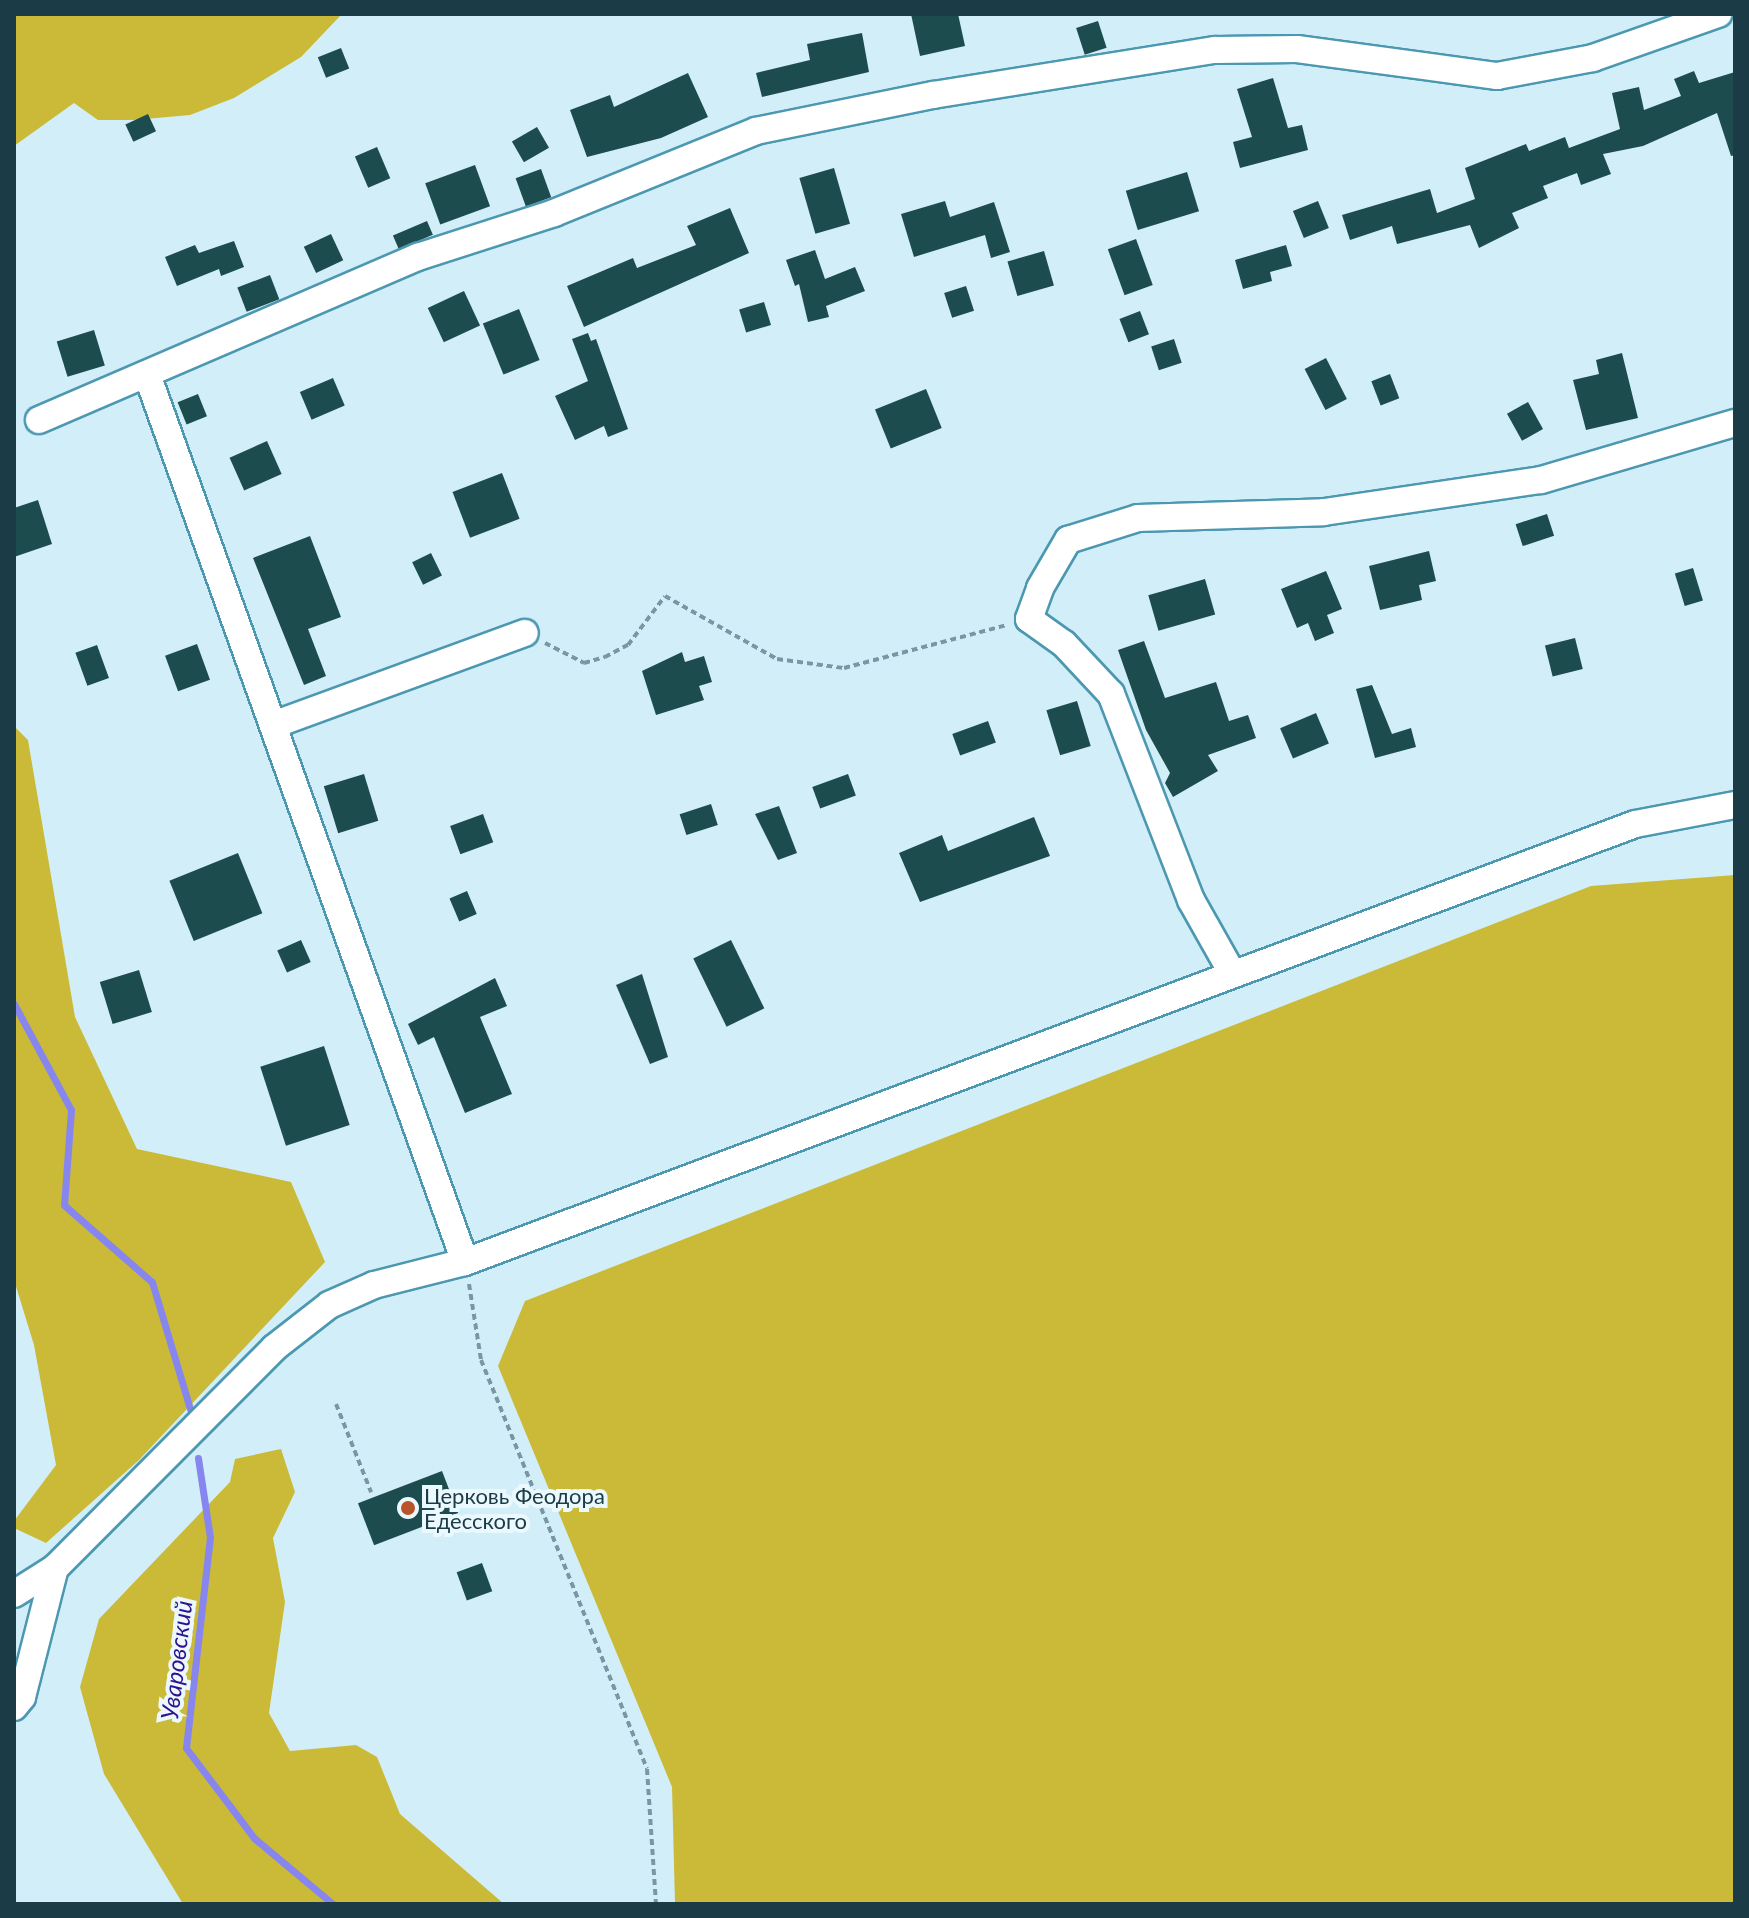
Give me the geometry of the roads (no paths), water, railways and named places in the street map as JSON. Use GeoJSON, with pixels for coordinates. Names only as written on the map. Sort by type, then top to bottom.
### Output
{"type":"FeatureCollection","features":[{"type":"Feature","properties":{"kind":"street"},"geometry":{"type":"LineString","coordinates":[[39,420],[148,377],[418,257],[554,213],[756,131],[933,95],[1215,50],[1297,49],[1497,76],[1593,58],[1718,14]]}},
{"type":"Feature","properties":{"kind":"street"},"geometry":{"type":"LineString","coordinates":[[148,377],[465,1262]]}},
{"type":"Feature","properties":{"kind":"street"},"geometry":{"type":"LineString","coordinates":[[1231,971],[1191,900],[1111,694],[1064,644],[1029,619],[1040,588],[1068,540],[1138,518],[1324,512],[1541,480],[1735,423]]}},
{"type":"Feature","properties":{"kind":"street"},"geometry":{"type":"LineString","coordinates":[[273,725],[525,633]]}},
{"type":"Feature","properties":{"kind":"street"},"geometry":{"type":"LineString","coordinates":[[14,1594],[55,1568],[274,1348],[329,1305],[374,1285],[465,1262],[1231,971],[1635,824],[1735,805]]}},
{"type":"Feature","properties":{"kind":"street"},"geometry":{"type":"LineString","coordinates":[[14,1707],[22,1697],[55,1568]]}},
{"type":"Feature","properties":{"kind":"waterway","name":"Уваровский"},"geometry":{"type":"LineString","coordinates":[[14,1004],[71,1110],[64,1205],[152,1282],[190,1409]]}},
{"type":"Feature","properties":{"kind":"waterway","name":"Уваровский"},"geometry":{"type":"LineString","coordinates":[[198,1458],[210,1537],[186,1748],[254,1838],[333,1904]]}},
{"type":"Feature","properties":{"kind":"place","name":"Церковь Феодора Едесского"},"geometry":{"type":"Point","coordinates":[408,1508]}}]}
